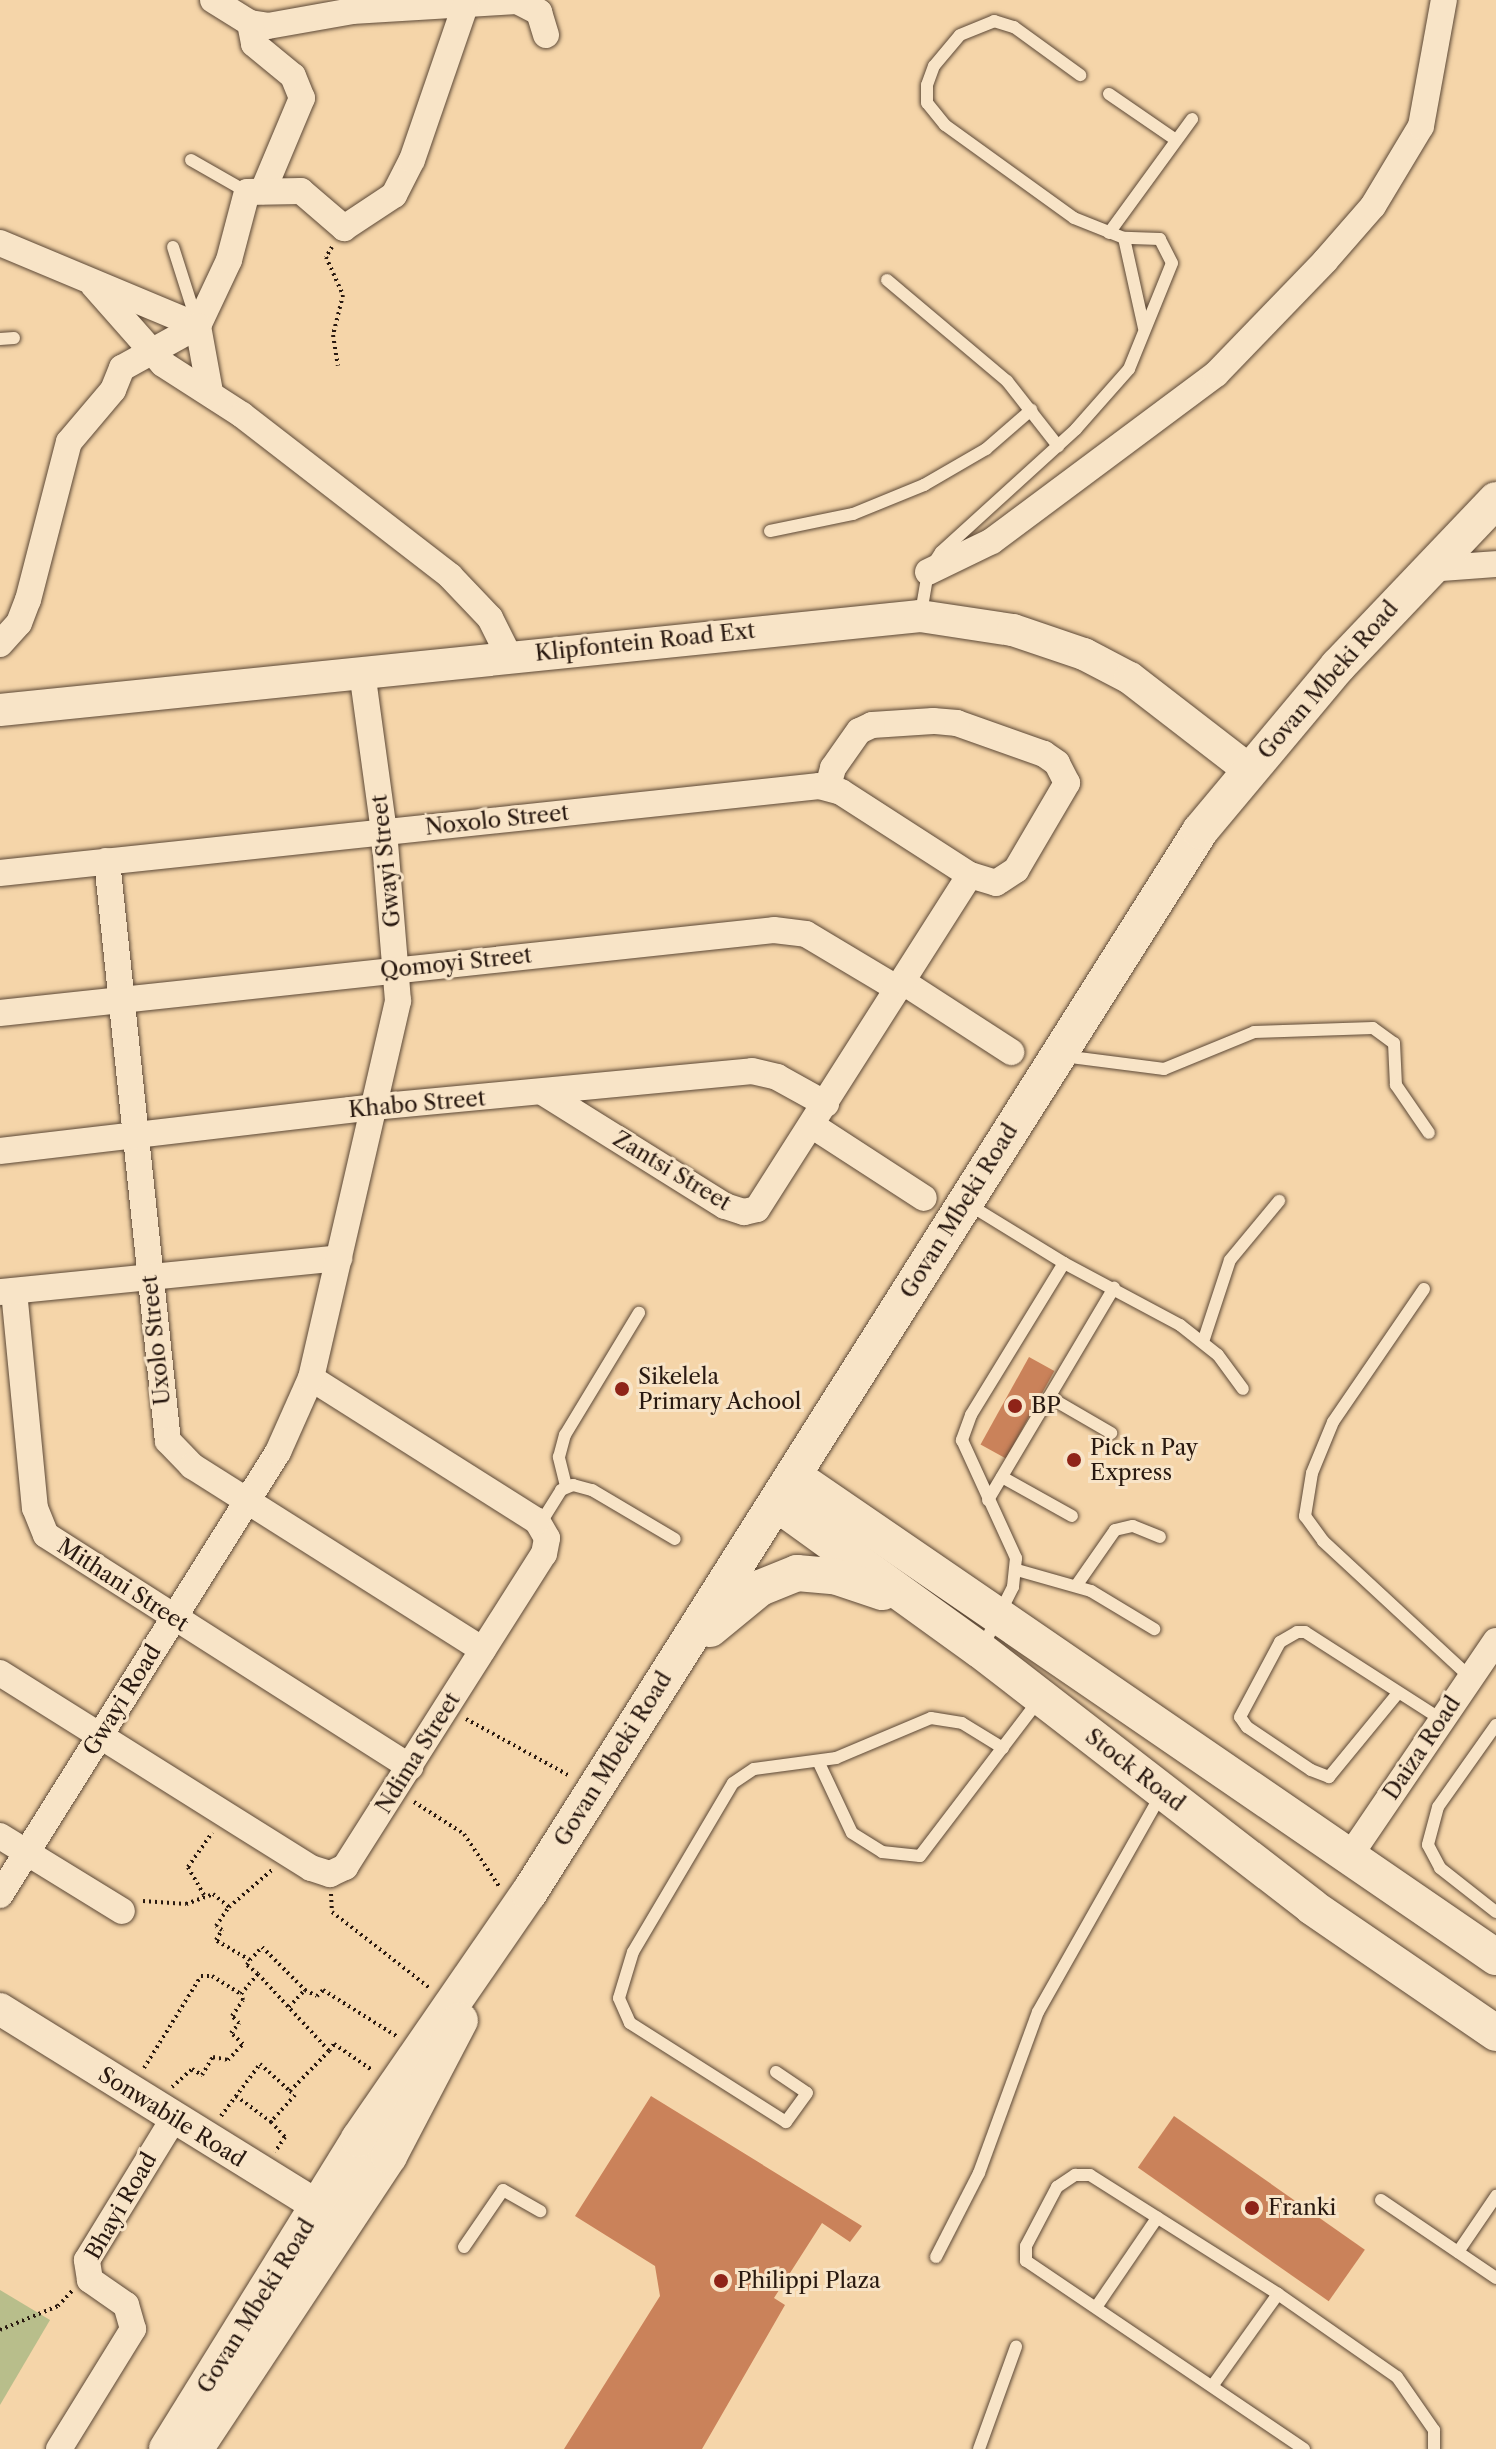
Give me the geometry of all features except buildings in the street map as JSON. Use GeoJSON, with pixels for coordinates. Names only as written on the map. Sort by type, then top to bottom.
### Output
{"type":"FeatureCollection","features":[{"type":"Feature","properties":{"kind":"main road","name":"Govan Mbeki Road"},"geometry":{"type":"LineString","coordinates":[[195,2449],[332,2215],[397,2085],[520,1906],[1200,831],[1249,770],[1427,569],[1496,500]]}},
{"type":"Feature","properties":{"kind":"main road","name":"Stock Road"},"geometry":{"type":"LineString","coordinates":[[785,1490],[928,1611],[1312,1907],[1496,2033]]}},
{"type":"Feature","properties":{"kind":"main road","name":"Stock Road"},"geometry":{"type":"LineString","coordinates":[[785,1490],[999,1619],[1496,1957]]}},
{"type":"Feature","properties":{"kind":"main road"},"geometry":{"type":"LineString","coordinates":[[678,1656],[760,1588],[797,1573],[852,1581],[928,1611]]}},
{"type":"Feature","properties":{"kind":"main road","name":"Govan Mbeki Road"},"geometry":{"type":"LineString","coordinates":[[167,2449],[442,2062],[481,1966]]}},
{"type":"Feature","properties":{"kind":"street"},"geometry":{"type":"LineString","coordinates":[[213,0],[250,23],[290,25],[352,11],[466,2],[527,3],[539,12],[546,35]]}},
{"type":"Feature","properties":{"kind":"street"},"geometry":{"type":"LineString","coordinates":[[928,572],[992,541],[1216,374],[1325,261],[1373,206],[1421,126],[1444,0]]}},
{"type":"Feature","properties":{"kind":"street"},"geometry":{"type":"LineString","coordinates":[[255,191],[301,191],[344,228],[382,208],[403,182],[466,2]]}},
{"type":"Feature","properties":{"kind":"street"},"geometry":{"type":"LineString","coordinates":[[210,392],[198,326],[229,260],[255,191],[302,98],[293,76],[254,44],[250,23]]}},
{"type":"Feature","properties":{"kind":"street"},"geometry":{"type":"LineString","coordinates":[[0,243],[198,326]]}},
{"type":"Feature","properties":{"kind":"street"},"geometry":{"type":"LineString","coordinates":[[89,281],[150,350],[210,392],[450,576],[490,618],[509,656]]}},
{"type":"Feature","properties":{"kind":"street"},"geometry":{"type":"LineString","coordinates":[[0,644],[19,623],[28,600],[73,432],[106,400],[127,362],[198,326]]}},
{"type":"Feature","properties":{"kind":"street"},"geometry":{"type":"LineString","coordinates":[[1427,569],[1496,564]]}},
{"type":"Feature","properties":{"kind":"street","name":"Klipfontein Road Ext"},"geometry":{"type":"LineString","coordinates":[[0,710],[920,616],[1013,630],[1084,654],[1130,678],[1249,770]]}},
{"type":"Feature","properties":{"kind":"street","name":"Gwayi Street"},"geometry":{"type":"LineString","coordinates":[[311,1378],[398,1001],[384,832],[362,672]]}},
{"type":"Feature","properties":{"kind":"street"},"geometry":{"type":"LineString","coordinates":[[957,723],[1057,763],[1066,790],[1016,870],[996,883],[970,875],[828,787],[853,736],[872,725],[957,723]]}},
{"type":"Feature","properties":{"kind":"street","name":"Noxolo Street"},"geometry":{"type":"LineString","coordinates":[[0,873],[828,787]]}},
{"type":"Feature","properties":{"kind":"street","name":"Uxolo Street"},"geometry":{"type":"LineString","coordinates":[[107,861],[168,1441],[181,1458],[247,1502],[483,1650]]}},
{"type":"Feature","properties":{"kind":"street","name":"Zantsi Street"},"geometry":{"type":"LineString","coordinates":[[544,1093],[725,1206],[744,1212],[765,1203],[970,875]]}},
{"type":"Feature","properties":{"kind":"street","name":"Qomoyi Street"},"geometry":{"type":"LineString","coordinates":[[0,1013],[397,969],[794,931],[900,986]]}},
{"type":"Feature","properties":{"kind":"street"},"geometry":{"type":"LineString","coordinates":[[900,986],[1011,1052]]}},
{"type":"Feature","properties":{"kind":"street","name":"Khabo Street"},"geometry":{"type":"LineString","coordinates":[[0,1151],[373,1107],[759,1071],[820,1115]]}},
{"type":"Feature","properties":{"kind":"street"},"geometry":{"type":"LineString","coordinates":[[820,1115],[924,1198]]}},
{"type":"Feature","properties":{"kind":"street"},"geometry":{"type":"LineString","coordinates":[[7,1292],[339,1258]]}},
{"type":"Feature","properties":{"kind":"street","name":"Mithani Street"},"geometry":{"type":"LineString","coordinates":[[7,1292],[35,1508],[46,1535],[410,1767]]}},
{"type":"Feature","properties":{"kind":"street"},"geometry":{"type":"LineString","coordinates":[[311,1378],[540,1524]]}},
{"type":"Feature","properties":{"kind":"street","name":"Gwayi Road"},"geometry":{"type":"LineString","coordinates":[[0,1895],[293,1426],[311,1378]]}},
{"type":"Feature","properties":{"kind":"street"},"geometry":{"type":"LineString","coordinates":[[0,1426],[25,1417]]}},
{"type":"Feature","properties":{"kind":"street","name":"Ndima Street"},"geometry":{"type":"LineString","coordinates":[[330,1874],[350,1861],[544,1554],[547,1538],[540,1524]]}},
{"type":"Feature","properties":{"kind":"street","name":"Daiza Road"},"geometry":{"type":"LineString","coordinates":[[1349,1857],[1496,1641]]}},
{"type":"Feature","properties":{"kind":"street"},"geometry":{"type":"LineString","coordinates":[[0,1673],[285,1852],[330,1874]]}},
{"type":"Feature","properties":{"kind":"street"},"geometry":{"type":"LineString","coordinates":[[0,1836],[122,1911]]}},
{"type":"Feature","properties":{"kind":"street","name":"Sonwabile Road"},"geometry":{"type":"LineString","coordinates":[[0,2009],[332,2215]]}},
{"type":"Feature","properties":{"kind":"street","name":"Bhayi Road"},"geometry":{"type":"LineString","coordinates":[[59,2449],[133,2329],[130,2310],[93,2285],[87,2274],[89,2254],[166,2113]]}},
{"type":"Feature","properties":{"kind":"lane"},"geometry":{"type":"LineString","coordinates":[[920,616],[928,572],[949,543],[1058,446],[1121,381],[1137,356],[1144,328],[1171,272],[1171,256],[1154,236],[1124,238],[1074,218],[945,125],[927,103],[927,85],[945,51],[960,35],[986,22],[1014,27],[1080,75]]}},
{"type":"Feature","properties":{"kind":"lane"},"geometry":{"type":"LineString","coordinates":[[1109,94],[1176,140]]}},
{"type":"Feature","properties":{"kind":"lane"},"geometry":{"type":"LineString","coordinates":[[1109,233],[1192,119]]}},
{"type":"Feature","properties":{"kind":"lane"},"geometry":{"type":"LineString","coordinates":[[191,160],[255,191]]}},
{"type":"Feature","properties":{"kind":"lane"},"geometry":{"type":"LineString","coordinates":[[1124,238],[1144,328]]}},
{"type":"Feature","properties":{"kind":"lane"},"geometry":{"type":"LineString","coordinates":[[173,247],[198,326]]}},
{"type":"Feature","properties":{"kind":"lane"},"geometry":{"type":"LineString","coordinates":[[887,280],[974,350],[1031,410],[1058,446]]}},
{"type":"Feature","properties":{"kind":"lane"},"geometry":{"type":"LineString","coordinates":[[0,339],[14,338]]}},
{"type":"Feature","properties":{"kind":"lane"},"geometry":{"type":"LineString","coordinates":[[770,531],[853,514],[900,497],[976,455],[1031,410]]}},
{"type":"Feature","properties":{"kind":"lane"},"geometry":{"type":"LineString","coordinates":[[1056,1055],[1164,1069],[1254,1032],[1373,1028],[1394,1043],[1396,1085],[1429,1133]]}},
{"type":"Feature","properties":{"kind":"lane"},"geometry":{"type":"LineString","coordinates":[[1203,1342],[1230,1260],[1279,1201]]}},
{"type":"Feature","properties":{"kind":"lane"},"geometry":{"type":"LineString","coordinates":[[966,1203],[1203,1342],[1243,1389]]}},
{"type":"Feature","properties":{"kind":"lane"},"geometry":{"type":"LineString","coordinates":[[980,1650],[999,1619],[1017,1570],[1013,1549],[964,1454],[964,1430],[1064,1263]]}},
{"type":"Feature","properties":{"kind":"lane"},"geometry":{"type":"LineString","coordinates":[[988,1500],[1114,1288]]}},
{"type":"Feature","properties":{"kind":"lane"},"geometry":{"type":"LineString","coordinates":[[1424,1289],[1333,1422],[1312,1473],[1305,1516],[1323,1541],[1471,1678]]}},
{"type":"Feature","properties":{"kind":"lane"},"geometry":{"type":"LineString","coordinates":[[540,1524],[566,1486],[559,1457],[565,1435],[639,1313]]}},
{"type":"Feature","properties":{"kind":"lane"},"geometry":{"type":"LineString","coordinates":[[1049,1397],[1111,1433]]}},
{"type":"Feature","properties":{"kind":"lane"},"geometry":{"type":"LineString","coordinates":[[1002,1477],[1072,1516]]}},
{"type":"Feature","properties":{"kind":"lane"},"geometry":{"type":"LineString","coordinates":[[566,1486],[592,1490],[675,1539]]}},
{"type":"Feature","properties":{"kind":"lane"},"geometry":{"type":"LineString","coordinates":[[1076,1586],[1115,1530],[1133,1526],[1160,1537]]}},
{"type":"Feature","properties":{"kind":"lane"},"geometry":{"type":"LineString","coordinates":[[1017,1570],[1106,1597],[1154,1629]]}},
{"type":"Feature","properties":{"kind":"lane"},"geometry":{"type":"LineString","coordinates":[[1398,1693],[1329,1777],[1247,1727],[1240,1717],[1280,1642],[1297,1632],[1398,1693],[1442,1720]]}},
{"type":"Feature","properties":{"kind":"lane"},"geometry":{"type":"LineString","coordinates":[[819,1763],[852,1833],[882,1852],[911,1858],[933,1844],[1041,1697]]}},
{"type":"Feature","properties":{"kind":"lane"},"geometry":{"type":"LineString","coordinates":[[776,2072],[807,2093],[786,2122],[623,2016],[620,1983],[740,1775],[819,1763],[931,1718],[962,1723],[1003,1748]]}},
{"type":"Feature","properties":{"kind":"lane"},"geometry":{"type":"LineString","coordinates":[[1496,1725],[1438,1807],[1428,1845],[1440,1868],[1496,1912]]}},
{"type":"Feature","properties":{"kind":"lane"},"geometry":{"type":"LineString","coordinates":[[936,2257],[979,2173],[1038,2012],[1162,1792]]}},
{"type":"Feature","properties":{"kind":"lane"},"geometry":{"type":"LineString","coordinates":[[1304,2449],[1097,2306],[1026,2261],[1026,2246],[1057,2187],[1075,2175],[1090,2175],[1278,2294],[1397,2377],[1434,2430],[1434,2449]]}},
{"type":"Feature","properties":{"kind":"lane"},"geometry":{"type":"LineString","coordinates":[[464,2247],[500,2192],[508,2191],[540,2211]]}},
{"type":"Feature","properties":{"kind":"lane"},"geometry":{"type":"LineString","coordinates":[[1458,2252],[1496,2196]]}},
{"type":"Feature","properties":{"kind":"lane"},"geometry":{"type":"LineString","coordinates":[[1381,2200],[1496,2278]]}},
{"type":"Feature","properties":{"kind":"lane"},"geometry":{"type":"LineString","coordinates":[[1097,2306],[1157,2218]]}},
{"type":"Feature","properties":{"kind":"lane"},"geometry":{"type":"LineString","coordinates":[[1213,2385],[1278,2294]]}},
{"type":"Feature","properties":{"kind":"lane"},"geometry":{"type":"LineString","coordinates":[[979,2449],[1016,2347]]}},
{"type":"Feature","properties":{"kind":"path"},"geometry":{"type":"LineString","coordinates":[[338,366],[333,335],[343,295],[326,257],[344,228]]}},
{"type":"Feature","properties":{"kind":"path"},"geometry":{"type":"LineString","coordinates":[[447,1708],[592,1792]]}},
{"type":"Feature","properties":{"kind":"path"},"geometry":{"type":"LineString","coordinates":[[395,1790],[464,1834],[479,1864],[520,1906]]}},
{"type":"Feature","properties":{"kind":"path"},"geometry":{"type":"LineString","coordinates":[[204,1895],[188,1867],[225,1813]]}},
{"type":"Feature","properties":{"kind":"path"},"geometry":{"type":"LineString","coordinates":[[250,1960],[216,1940],[222,1930],[216,1926],[229,1907],[254,1890],[285,1852]]}},
{"type":"Feature","properties":{"kind":"path"},"geometry":{"type":"LineString","coordinates":[[330,1874],[332,1912],[451,2006]]}},
{"type":"Feature","properties":{"kind":"path"},"geometry":{"type":"LineString","coordinates":[[122,1911],[135,1901],[186,1904],[213,1894],[229,1907]]}},
{"type":"Feature","properties":{"kind":"path"},"geometry":{"type":"LineString","coordinates":[[329,2051],[247,1965],[262,1947],[305,1990],[317,1996],[323,1990],[419,2051]]}},
{"type":"Feature","properties":{"kind":"path"},"geometry":{"type":"LineString","coordinates":[[241,1994],[258,1974]]}},
{"type":"Feature","properties":{"kind":"path"},"geometry":{"type":"LineString","coordinates":[[129,2089],[201,1976],[212,1976],[241,1994],[243,2000],[232,2016],[239,2023],[231,2033],[243,2044],[228,2060],[213,2057],[202,2075],[192,2069],[166,2113]]}},
{"type":"Feature","properties":{"kind":"path"},"geometry":{"type":"LineString","coordinates":[[289,2007],[305,1990]]}},
{"type":"Feature","properties":{"kind":"path"},"geometry":{"type":"LineString","coordinates":[[290,2091],[334,2044],[397,2085]]}},
{"type":"Feature","properties":{"kind":"path"},"geometry":{"type":"LineString","coordinates":[[206,2138],[260,2064],[295,2095],[271,2122]]}},
{"type":"Feature","properties":{"kind":"path"},"geometry":{"type":"LineString","coordinates":[[236,2096],[271,2122],[285,2137],[263,2174]]}},
{"type":"Feature","properties":{"kind":"path"},"geometry":{"type":"LineString","coordinates":[[0,2330],[58,2306],[87,2274]]}},
{"type":"Feature","properties":{"kind":"green space"},"geometry":{"type":"Polygon","coordinates":[[[0,2290],[50,2320],[0,2405],[0,2290]]]}},
{"type":"Feature","properties":{"kind":"place","name":"Sikelela Primary Achool"},"geometry":{"type":"Point","coordinates":[622,1389]}},
{"type":"Feature","properties":{"kind":"place","name":"BP"},"geometry":{"type":"Point","coordinates":[1015,1406]}},
{"type":"Feature","properties":{"kind":"place","name":"Pick n Pay Express"},"geometry":{"type":"Point","coordinates":[1074,1460]}},
{"type":"Feature","properties":{"kind":"place","name":"Franki"},"geometry":{"type":"Point","coordinates":[1252,2208]}},
{"type":"Feature","properties":{"kind":"place","name":"Philippi Plaza"},"geometry":{"type":"Point","coordinates":[721,2281]}}]}
